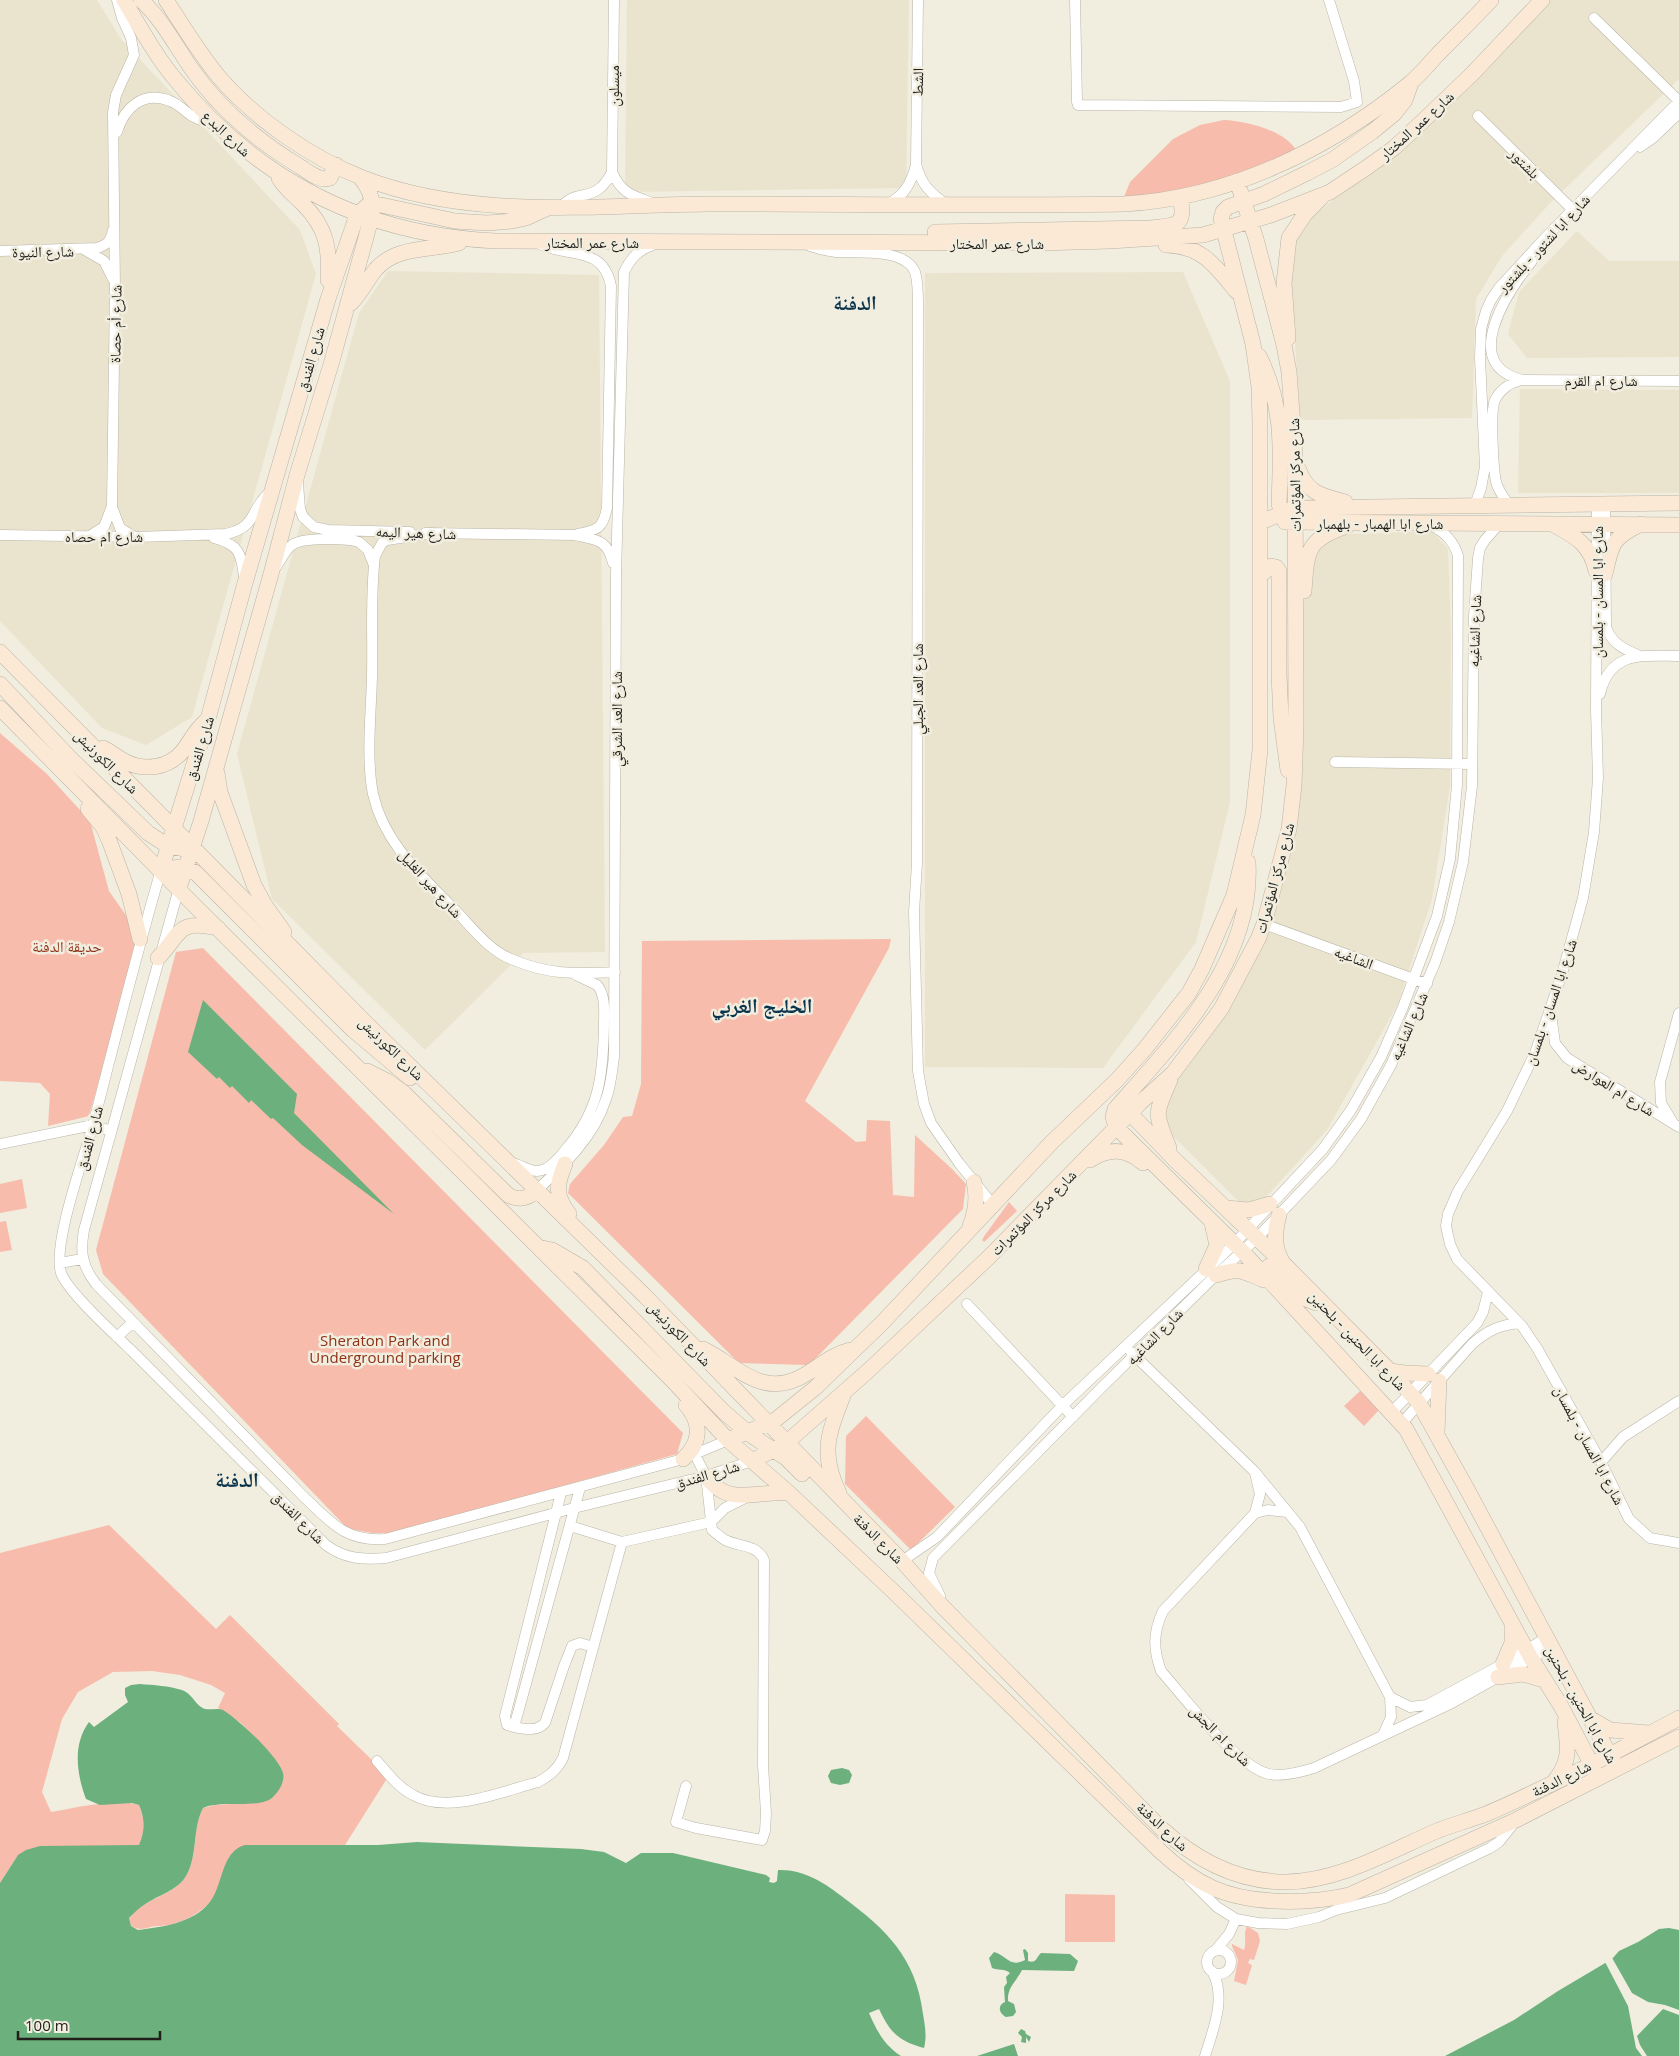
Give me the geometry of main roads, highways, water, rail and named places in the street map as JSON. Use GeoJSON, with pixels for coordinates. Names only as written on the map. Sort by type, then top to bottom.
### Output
{"type":"FeatureCollection","features":[{"type":"Feature","properties":{"kind":"main road","name":"شارع البدع"},"geometry":{"type":"LineString","coordinates":[[124,0],[164,65],[214,124],[252,157],[312,194],[367,213]]}},
{"type":"Feature","properties":{"kind":"main road"},"geometry":{"type":"LineString","coordinates":[[141,0],[152,10],[208,91],[230,114],[290,161],[319,178],[330,178],[336,165]]}},
{"type":"Feature","properties":{"kind":"main road"},"geometry":{"type":"LineString","coordinates":[[166,0],[202,55],[240,99],[280,132],[336,165],[360,177],[395,189],[463,204],[556,206],[656,204],[1124,204],[1180,197],[1237,181],[1294,159],[1331,139],[1411,82],[1491,0]]}},
{"type":"Feature","properties":{"kind":"main road","name":"شارع عمر المختار"},"geometry":{"type":"LineString","coordinates":[[367,213],[424,233],[470,240],[535,242],[1040,243],[1203,235],[1250,222],[1330,192],[1394,148],[1473,73],[1542,0]]}},
{"type":"Feature","properties":{"kind":"main road"},"geometry":{"type":"LineString","coordinates":[[728,1440],[767,1424],[783,1415],[805,1397],[882,1323],[1052,1142],[1108,1090],[1144,1050],[1189,993],[1202,969],[1234,895],[1247,846],[1253,815],[1260,750],[1262,575],[1260,400],[1253,344],[1221,219],[1223,212],[1228,207],[1264,194],[1350,149],[1394,114],[1405,100],[1411,82]]}},
{"type":"Feature","properties":{"kind":"main road"},"geometry":{"type":"LineString","coordinates":[[276,172],[291,194],[310,211],[324,232],[329,263],[328,300]]}},
{"type":"Feature","properties":{"kind":"main road"},"geometry":{"type":"LineString","coordinates":[[360,177],[369,190],[367,213],[487,223],[526,218],[556,206]]}},
{"type":"Feature","properties":{"kind":"main road","name":"شارع مركز المؤتمرات"},"geometry":{"type":"LineString","coordinates":[[752,1461],[780,1447],[845,1392],[988,1258],[1078,1168],[1116,1127],[1126,1108],[1173,1073],[1221,1009],[1264,924],[1289,829],[1294,785],[1296,690],[1290,514],[1295,455],[1289,372],[1284,345],[1237,181]]}},
{"type":"Feature","properties":{"kind":"main road"},"geometry":{"type":"LineString","coordinates":[[1289,372],[1284,283],[1289,238],[1305,214],[1330,192]]}},
{"type":"Feature","properties":{"kind":"main road"},"geometry":{"type":"LineString","coordinates":[[906,242],[936,232],[1122,230],[1177,224],[1182,219],[1183,212],[1180,197]]}},
{"type":"Feature","properties":{"kind":"main road","name":"شارع الفندق"},"geometry":{"type":"LineString","coordinates":[[161,870],[208,719],[245,583],[328,300],[367,213]]}},
{"type":"Feature","properties":{"kind":"main road","name":"شارع الفندق"},"geometry":{"type":"LineString","coordinates":[[179,888],[193,846],[346,308],[367,213]]}},
{"type":"Feature","properties":{"kind":"main road"},"geometry":{"type":"LineString","coordinates":[[1142,239],[1156,244],[1180,246],[1198,252],[1217,267],[1241,297]]}},
{"type":"Feature","properties":{"kind":"main road"},"geometry":{"type":"LineString","coordinates":[[346,308],[378,268],[392,256],[413,250],[442,247],[470,240]]}},
{"type":"Feature","properties":{"kind":"main road"},"geometry":{"type":"LineString","coordinates":[[1253,344],[1273,388],[1278,410],[1280,440],[1279,504],[1290,514]]}},
{"type":"Feature","properties":{"kind":"main road"},"geometry":{"type":"LineString","coordinates":[[1295,455],[1305,485],[1317,494],[1358,507]]}},
{"type":"Feature","properties":{"kind":"main road","name":"شارع ابا الهمبار - بلهمبار"},"geometry":{"type":"LineString","coordinates":[[1261,522],[1290,514],[1358,507],[1679,503]]}},
{"type":"Feature","properties":{"kind":"main road","name":"شارع ابا الهمبار - بلهمبار"},"geometry":{"type":"LineString","coordinates":[[1290,514],[1356,523],[1679,524]]}},
{"type":"Feature","properties":{"kind":"main road"},"geometry":{"type":"LineString","coordinates":[[1296,690],[1303,667],[1307,554],[1314,543],[1322,537],[1356,523]]}},
{"type":"Feature","properties":{"kind":"main road"},"geometry":{"type":"LineString","coordinates":[[1552,524],[1578,538],[1584,544],[1600,572],[1614,542],[1628,530],[1643,524]]}},
{"type":"Feature","properties":{"kind":"main road"},"geometry":{"type":"LineString","coordinates":[[1262,575],[1271,566],[1276,567],[1279,571],[1281,718],[1286,765],[1294,785]]}},
{"type":"Feature","properties":{"kind":"main road","name":"شارع الكورنيش"},"geometry":{"type":"LineString","coordinates":[[0,652],[437,1093],[584,1239],[645,1296],[767,1424],[780,1447]]}},
{"type":"Feature","properties":{"kind":"main road"},"geometry":{"type":"LineString","coordinates":[[0,684],[69,757],[148,833],[168,846],[184,849],[193,846]]}},
{"type":"Feature","properties":{"kind":"main road"},"geometry":{"type":"LineString","coordinates":[[0,708],[672,1380],[728,1440],[752,1461]]}},
{"type":"Feature","properties":{"kind":"main road"},"geometry":{"type":"LineString","coordinates":[[88,741],[106,749],[132,765],[142,767],[158,766],[169,762],[180,754],[196,730],[208,719]]}},
{"type":"Feature","properties":{"kind":"main road"},"geometry":{"type":"LineString","coordinates":[[216,766],[220,792],[254,885],[265,905],[279,922],[289,945]]}},
{"type":"Feature","properties":{"kind":"main road"},"geometry":{"type":"LineString","coordinates":[[78,787],[86,806],[109,840],[129,894],[140,939]]}},
{"type":"Feature","properties":{"kind":"main road"},"geometry":{"type":"LineString","coordinates":[[1126,1108],[1191,1021],[1222,970],[1246,910],[1249,876],[1247,846]]}},
{"type":"Feature","properties":{"kind":"main road"},"geometry":{"type":"LineString","coordinates":[[161,870],[173,867],[186,868],[199,875],[353,1030],[413,1080],[437,1093]]}},
{"type":"Feature","properties":{"kind":"main road"},"geometry":{"type":"LineString","coordinates":[[158,958],[172,938],[184,928],[196,925],[218,928]]}},
{"type":"Feature","properties":{"kind":"main road"},"geometry":{"type":"LineString","coordinates":[[359,1068],[387,1081],[404,1093],[508,1195],[513,1198],[524,1199],[536,1191]]}},
{"type":"Feature","properties":{"kind":"main road"},"geometry":{"type":"LineString","coordinates":[[1173,1073],[1159,1103],[1158,1114],[1162,1131],[1175,1160]]}},
{"type":"Feature","properties":{"kind":"main road","name":"شارع ابا الحنين - بلحنين"},"geometry":{"type":"LineString","coordinates":[[1108,1090],[1175,1160],[1226,1208],[1271,1282],[1397,1418],[1412,1439],[1599,1780]]}},
{"type":"Feature","properties":{"kind":"main road","name":"شارع ابا الحنين - بلحنين"},"geometry":{"type":"LineString","coordinates":[[1116,1127],[1212,1223],[1282,1262],[1390,1370],[1415,1398],[1436,1433],[1618,1770]]}},
{"type":"Feature","properties":{"kind":"main road"},"geometry":{"type":"LineString","coordinates":[[1078,1168],[1101,1153],[1115,1150],[1132,1154],[1149,1167],[1158,1169]]}},
{"type":"Feature","properties":{"kind":"main road"},"geometry":{"type":"LineString","coordinates":[[565,1164],[558,1182],[558,1196],[584,1239]]}},
{"type":"Feature","properties":{"kind":"main road"},"geometry":{"type":"LineString","coordinates":[[968,1231],[976,1205],[974,1182]]}},
{"type":"Feature","properties":{"kind":"main road"},"geometry":{"type":"LineString","coordinates":[[1181,1192],[1195,1196],[1245,1240],[1306,1299],[1324,1304]]}},
{"type":"Feature","properties":{"kind":"main road"},"geometry":{"type":"LineString","coordinates":[[1226,1208],[1250,1210],[1275,1209],[1275,1244],[1282,1262]]}},
{"type":"Feature","properties":{"kind":"main road"},"geometry":{"type":"LineString","coordinates":[[1212,1223],[1217,1245],[1211,1272],[1243,1271],[1271,1282]]}},
{"type":"Feature","properties":{"kind":"main road"},"geometry":{"type":"LineString","coordinates":[[536,1246],[552,1250],[566,1257],[594,1277],[724,1412],[747,1432],[780,1447],[791,1463],[927,1601],[943,1607]]}},
{"type":"Feature","properties":{"kind":"main road"},"geometry":{"type":"LineString","coordinates":[[690,1343],[709,1352],[754,1380],[769,1382],[784,1382],[798,1378],[828,1358],[855,1348]]}},
{"type":"Feature","properties":{"kind":"main road"},"geometry":{"type":"LineString","coordinates":[[1390,1370],[1434,1378],[1436,1433]]}},
{"type":"Feature","properties":{"kind":"main road"},"geometry":{"type":"LineString","coordinates":[[672,1380],[677,1393],[694,1415],[698,1427],[698,1434],[689,1457]]}},
{"type":"Feature","properties":{"kind":"main road"},"geometry":{"type":"LineString","coordinates":[[845,1392],[828,1437],[827,1450],[830,1472],[845,1504]]}},
{"type":"Feature","properties":{"kind":"main road","name":"شارع الدفنة"},"geometry":{"type":"LineString","coordinates":[[780,1447],[845,1504],[902,1561],[943,1607],[1176,1842],[1209,1863],[1246,1877],[1285,1882],[1311,1880],[1336,1874],[1440,1830],[1486,1814],[1553,1783],[1679,1718]]}},
{"type":"Feature","properties":{"kind":"main road","name":"شارع الدفنة"},"geometry":{"type":"LineString","coordinates":[[752,1461],[789,1493],[895,1593],[1176,1866],[1213,1888],[1231,1894],[1253,1898],[1296,1901],[1328,1900],[1355,1892],[1516,1820],[1599,1780],[1679,1737]]}},
{"type":"Feature","properties":{"kind":"main road"},"geometry":{"type":"LineString","coordinates":[[706,1476],[713,1487],[722,1493],[748,1496],[776,1492],[789,1493]]}},
{"type":"Feature","properties":{"kind":"main road"},"geometry":{"type":"LineString","coordinates":[[1512,1620],[1512,1643],[1501,1671],[1523,1674],[1544,1680]]}},
{"type":"Feature","properties":{"kind":"main road"},"geometry":{"type":"LineString","coordinates":[[1553,1783],[1565,1766],[1567,1758],[1566,1734],[1560,1706]]}},
{"type":"Feature","properties":{"kind":"main road"},"geometry":{"type":"LineString","coordinates":[[1590,1718],[1610,1730],[1649,1733]]}},
{"type":"Feature","properties":{"kind":"main road"},"geometry":{"type":"LineString","coordinates":[[1336,1910],[1355,1892]]}},
{"type":"Feature","properties":{"kind":"district","name":"الدفنة"},"geometry":{"type":"Point","coordinates":[855,302]}},
{"type":"Feature","properties":{"kind":"district","name":"الخليج الغربي"},"geometry":{"type":"Point","coordinates":[762,1005]}},
{"type":"Feature","properties":{"kind":"district","name":"الدفنة"},"geometry":{"type":"Point","coordinates":[237,1479]}},
{"type":"Feature","properties":{"kind":"park label","name":"حديقة الدفنة"},"geometry":{"type":"Point","coordinates":[67,946]}},
{"type":"Feature","properties":{"kind":"park label","name":"Sheraton Park and Underground parking"},"geometry":{"type":"Point","coordinates":[385,1348]}}]}
